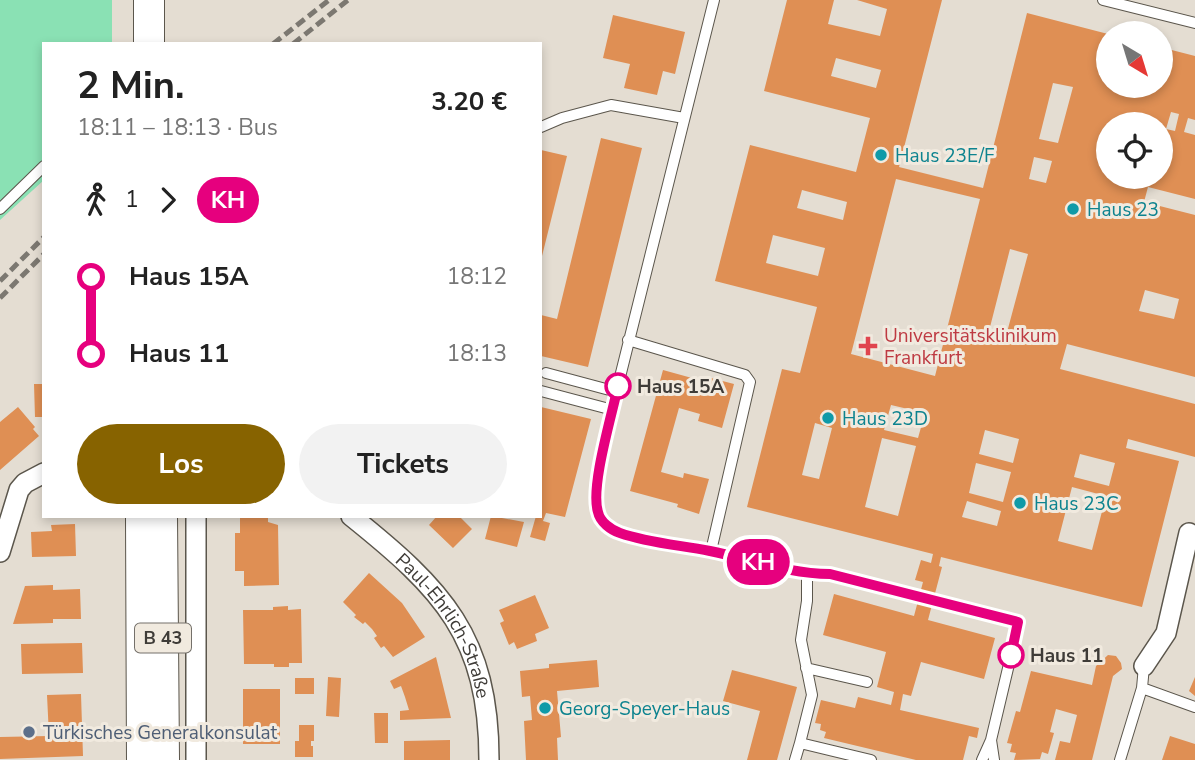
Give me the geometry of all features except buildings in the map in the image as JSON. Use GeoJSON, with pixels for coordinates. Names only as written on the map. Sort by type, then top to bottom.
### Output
{"type":"FeatureCollection","features":[{"type":"Feature","properties":{"kind":"main road"},"geometry":{"type":"LineString","coordinates":[[149,0],[149,42]]}},
{"type":"Feature","properties":{"kind":"main road","name":"B 43"},"geometry":{"type":"LineString","coordinates":[[141,518],[142,760]]}},
{"type":"Feature","properties":{"kind":"main road","name":"B 43"},"geometry":{"type":"LineString","coordinates":[[162,518],[164,760]]}},
{"type":"Feature","properties":{"kind":"street"},"geometry":{"type":"LineString","coordinates":[[0,552],[19,491],[25,483],[42,473]]}},
{"type":"Feature","properties":{"kind":"street"},"geometry":{"type":"LineString","coordinates":[[196,760],[197,518]]}},
{"type":"Feature","properties":{"kind":"street","name":"Paul-Ehrlich-Straße"},"geometry":{"type":"LineString","coordinates":[[353,518],[419,573],[437,593],[460,627],[479,675],[488,723],[489,760]]}},
{"type":"Feature","properties":{"kind":"street"},"geometry":{"type":"LineString","coordinates":[[1144,666],[1166,633],[1189,563],[1189,533]]}},
{"type":"Feature","properties":{"kind":"lane"},"geometry":{"type":"LineString","coordinates":[[714,0],[628,340],[600,469],[596,501],[598,514],[607,526],[618,533],[711,551],[807,574],[830,574],[919,596]]}},
{"type":"Feature","properties":{"kind":"lane"},"geometry":{"type":"LineString","coordinates":[[1103,0],[1195,23]]}},
{"type":"Feature","properties":{"kind":"lane"},"geometry":{"type":"LineString","coordinates":[[542,127],[562,118],[611,106],[684,118]]}},
{"type":"Feature","properties":{"kind":"lane"},"geometry":{"type":"LineString","coordinates":[[0,209],[42,168]]}},
{"type":"Feature","properties":{"kind":"lane"},"geometry":{"type":"LineString","coordinates":[[628,340],[745,375],[750,382],[711,551]]}},
{"type":"Feature","properties":{"kind":"lane"},"geometry":{"type":"LineString","coordinates":[[546,373],[617,392]]}},
{"type":"Feature","properties":{"kind":"lane"},"geometry":{"type":"LineString","coordinates":[[542,391],[613,410]]}},
{"type":"Feature","properties":{"kind":"lane"},"geometry":{"type":"LineString","coordinates":[[795,760],[812,695],[800,640],[807,601],[807,574]]}},
{"type":"Feature","properties":{"kind":"lane"},"geometry":{"type":"LineString","coordinates":[[933,600],[1018,622],[991,740],[982,760]]}},
{"type":"Feature","properties":{"kind":"lane"},"geometry":{"type":"LineString","coordinates":[[1119,760],[1142,688],[1144,666]]}},
{"type":"Feature","properties":{"kind":"lane"},"geometry":{"type":"LineString","coordinates":[[806,668],[867,682]]}},
{"type":"Feature","properties":{"kind":"lane"},"geometry":{"type":"LineString","coordinates":[[1142,688],[1195,707]]}},
{"type":"Feature","properties":{"kind":"lane"},"geometry":{"type":"LineString","coordinates":[[991,740],[994,760]]}},
{"type":"Feature","properties":{"kind":"lane"},"geometry":{"type":"LineString","coordinates":[[800,743],[871,760]]}},
{"type":"Feature","properties":{"kind":"green space"},"geometry":{"type":"Polygon","coordinates":[[[0,0],[112,0],[112,42],[42,42],[42,182],[0,220],[0,0]]]}},
{"type":"Feature","properties":{"kind":"railway"},"geometry":{"type":"LineString","coordinates":[[276,42],[329,0]]}},
{"type":"Feature","properties":{"kind":"railway"},"geometry":{"type":"LineString","coordinates":[[296,42],[348,0]]}},
{"type":"Feature","properties":{"kind":"railway"},"geometry":{"type":"LineString","coordinates":[[0,281],[42,239]]}},
{"type":"Feature","properties":{"kind":"railway"},"geometry":{"type":"LineString","coordinates":[[0,298],[42,256]]}},
{"type":"Feature","properties":{"kind":"bus line","name":"KH"},"geometry":{"type":"LineString","coordinates":[[618,386],[596,501],[598,514],[607,526],[618,533],[635,537],[711,551],[807,574],[830,574],[1018,622],[1011,655]]}},
{"type":"Feature","properties":{"kind":"place","name":"Haus 23E/F"},"geometry":{"type":"Point","coordinates":[881,155]}},
{"type":"Feature","properties":{"kind":"place","name":"Haus 23"},"geometry":{"type":"Point","coordinates":[1073,209]}},
{"type":"Feature","properties":{"kind":"place","name":"Universitätsklinikum Frankfurt"},"geometry":{"type":"Point","coordinates":[868,346]}},
{"type":"Feature","properties":{"kind":"place","name":"Haus 15A"},"geometry":{"type":"Point","coordinates":[618,386]}},
{"type":"Feature","properties":{"kind":"place","name":"Haus 23D"},"geometry":{"type":"Point","coordinates":[828,418]}},
{"type":"Feature","properties":{"kind":"place","name":"Haus 23C"},"geometry":{"type":"Point","coordinates":[1020,503]}},
{"type":"Feature","properties":{"kind":"place","name":"Haus 11"},"geometry":{"type":"Point","coordinates":[1011,655]}},
{"type":"Feature","properties":{"kind":"place","name":"Georg-Speyer-Haus"},"geometry":{"type":"Point","coordinates":[545,708]}},
{"type":"Feature","properties":{"kind":"place","name":"Türkisches Generalkonsulat"},"geometry":{"type":"Point","coordinates":[29,732]}}]}
